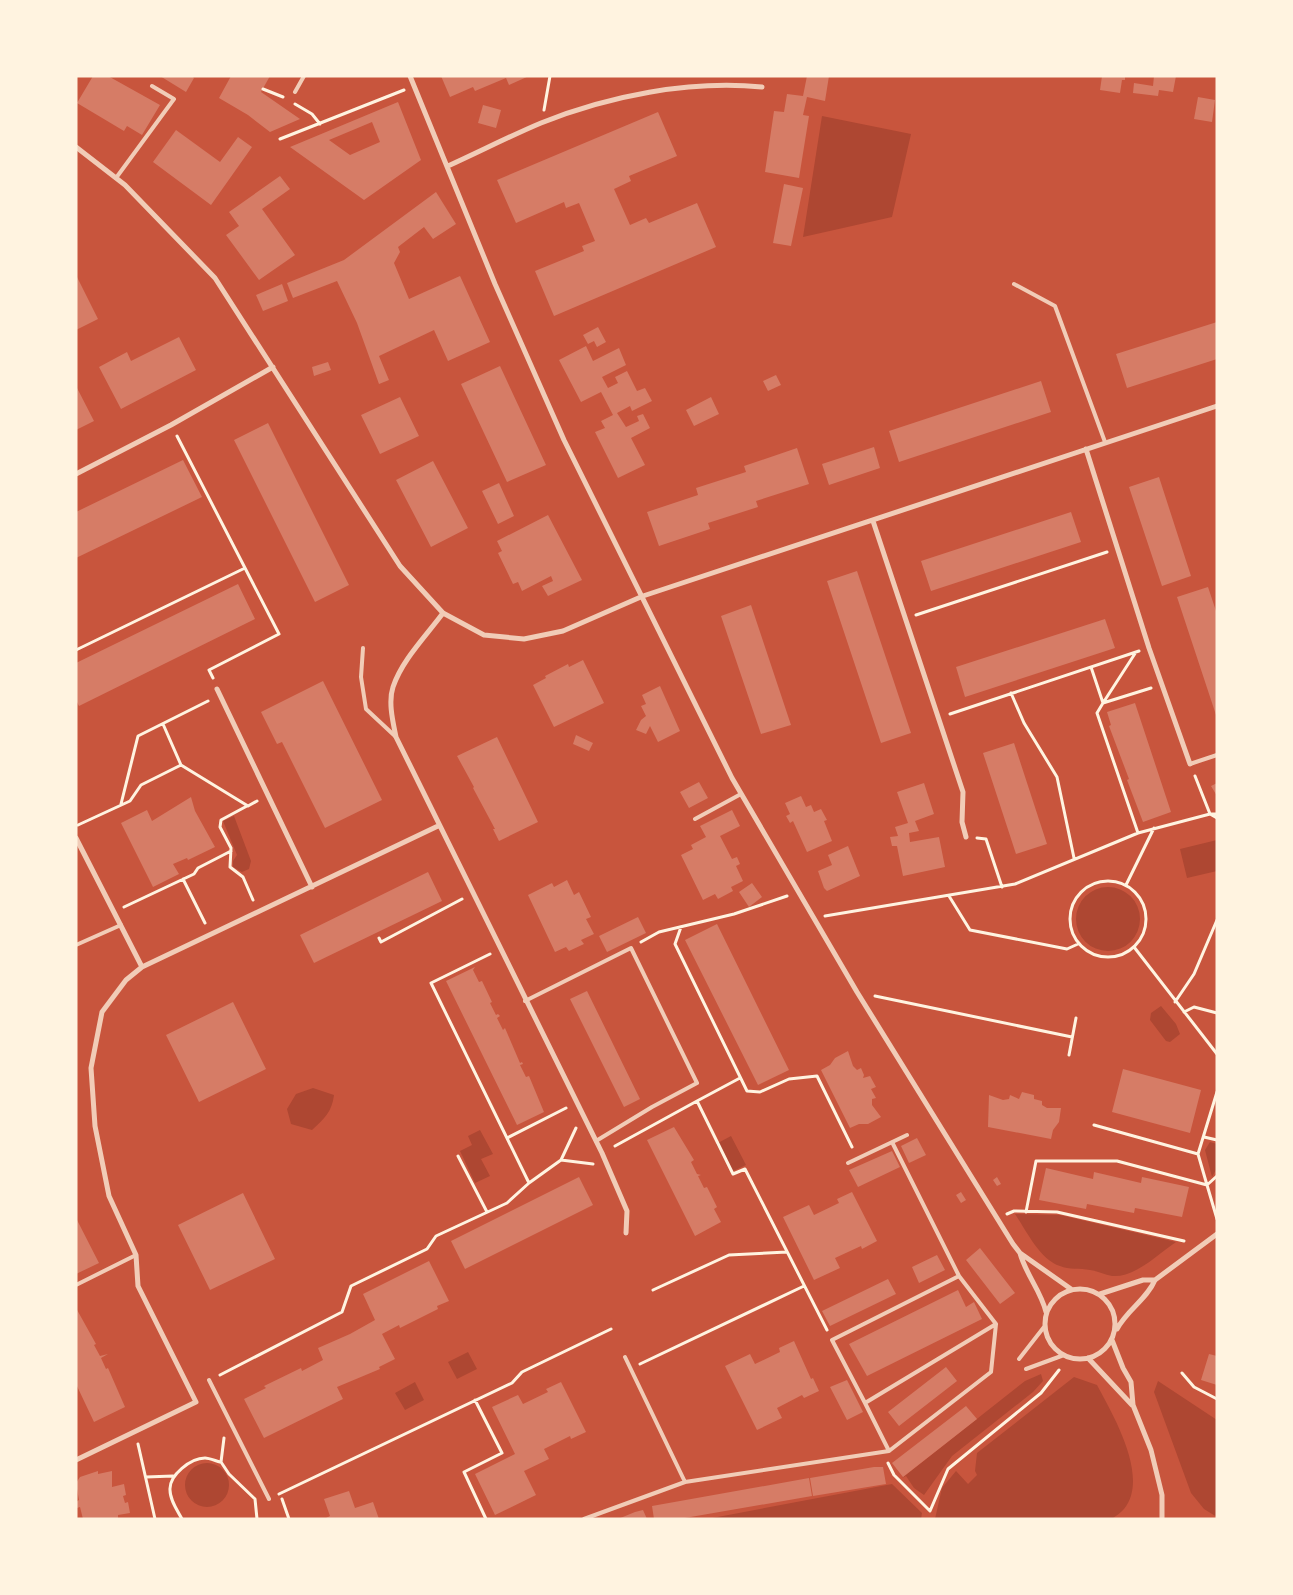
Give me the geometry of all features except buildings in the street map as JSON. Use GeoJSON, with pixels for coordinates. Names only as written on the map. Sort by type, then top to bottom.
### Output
{"type":"FeatureCollection","features":[{"type":"Feature","properties":{"kind":"street"},"geometry":{"type":"LineString","coordinates":[[410,76],[495,284],[564,440],[741,794],[857,992],[1020,1253],[1025,1270],[1042,1297],[1046,1312],[1044,1327],[1050,1343],[1065,1356],[1088,1358],[1106,1348],[1112,1340],[1114,1333],[1113,1311],[1100,1294],[1081,1288],[1071,1289],[1060,1294],[1046,1312]]}},
{"type":"Feature","properties":{"kind":"street"},"geometry":{"type":"LineString","coordinates":[[448,166],[542,123],[611,101],[681,88],[762,87]]}},
{"type":"Feature","properties":{"kind":"street"},"geometry":{"type":"LineString","coordinates":[[76,147],[116,178],[215,278],[400,566],[443,613],[484,635],[524,639],[562,631],[643,596],[1217,406]]}},
{"type":"Feature","properties":{"kind":"street"},"geometry":{"type":"LineString","coordinates":[[76,474],[172,424],[273,366]]}},
{"type":"Feature","properties":{"kind":"street"},"geometry":{"type":"LineString","coordinates":[[1086,449],[1149,648],[1190,764]]}},
{"type":"Feature","properties":{"kind":"street"},"geometry":{"type":"LineString","coordinates":[[873,521],[940,717],[963,792],[962,822],[966,837]]}},
{"type":"Feature","properties":{"kind":"street"},"geometry":{"type":"LineString","coordinates":[[443,613],[404,666],[392,688],[391,712],[396,737],[525,1001],[584,1114],[627,1211],[626,1233]]}},
{"type":"Feature","properties":{"kind":"street"},"geometry":{"type":"LineString","coordinates":[[217,688],[312,887]]}},
{"type":"Feature","properties":{"kind":"street"},"geometry":{"type":"LineString","coordinates":[[76,1460],[196,1402],[138,1286],[136,1255],[109,1196],[95,1126],[91,1068],[102,1012],[126,980],[142,967],[438,826]]}},
{"type":"Feature","properties":{"kind":"street"},"geometry":{"type":"LineString","coordinates":[[76,838],[142,967]]}},
{"type":"Feature","properties":{"kind":"street"},"geometry":{"type":"LineString","coordinates":[[1114,1333],[1132,1307],[1151,1291],[1156,1280],[1217,1234]]}},
{"type":"Feature","properties":{"kind":"street"},"geometry":{"type":"LineString","coordinates":[[1020,1253],[1071,1289]]}},
{"type":"Feature","properties":{"kind":"street"},"geometry":{"type":"LineString","coordinates":[[1100,1294],[1143,1280],[1156,1280]]}},
{"type":"Feature","properties":{"kind":"street"},"geometry":{"type":"LineString","coordinates":[[1112,1340],[1131,1382],[1133,1405],[1153,1459],[1162,1494],[1162,1519]]}},
{"type":"Feature","properties":{"kind":"street"},"geometry":{"type":"LineString","coordinates":[[1088,1358],[1133,1405]]}},
{"type":"Feature","properties":{"kind":"lane"},"geometry":{"type":"LineString","coordinates":[[295,92],[304,76]]}},
{"type":"Feature","properties":{"kind":"lane"},"geometry":{"type":"LineString","coordinates":[[116,178],[174,99],[152,86]]}},
{"type":"Feature","properties":{"kind":"lane"},"geometry":{"type":"LineString","coordinates":[[1014,284],[1056,306],[1105,442]]}},
{"type":"Feature","properties":{"kind":"lane"},"geometry":{"type":"LineString","coordinates":[[363,648],[360,677],[366,709],[396,737]]}},
{"type":"Feature","properties":{"kind":"lane"},"geometry":{"type":"LineString","coordinates":[[1190,764],[1217,755]]}},
{"type":"Feature","properties":{"kind":"lane"},"geometry":{"type":"LineString","coordinates":[[695,819],[741,794]]}},
{"type":"Feature","properties":{"kind":"lane"},"geometry":{"type":"LineString","coordinates":[[76,945],[121,925]]}},
{"type":"Feature","properties":{"kind":"lane"},"geometry":{"type":"LineString","coordinates":[[525,1001],[631,948],[697,1083],[596,1141]]}},
{"type":"Feature","properties":{"kind":"lane"},"geometry":{"type":"LineString","coordinates":[[848,1163],[907,1135]]}},
{"type":"Feature","properties":{"kind":"lane"},"geometry":{"type":"LineString","coordinates":[[584,1519],[684,1482],[889,1451],[991,1372],[996,1324],[959,1276],[892,1142]]}},
{"type":"Feature","properties":{"kind":"lane"},"geometry":{"type":"LineString","coordinates":[[76,1285],[136,1255]]}},
{"type":"Feature","properties":{"kind":"lane"},"geometry":{"type":"LineString","coordinates":[[889,1451],[832,1340],[959,1276]]}},
{"type":"Feature","properties":{"kind":"lane"},"geometry":{"type":"LineString","coordinates":[[865,1403],[996,1324]]}},
{"type":"Feature","properties":{"kind":"lane"},"geometry":{"type":"LineString","coordinates":[[1019,1359],[1044,1327]]}},
{"type":"Feature","properties":{"kind":"lane"},"geometry":{"type":"LineString","coordinates":[[1026,1369],[1065,1356]]}},
{"type":"Feature","properties":{"kind":"lane"},"geometry":{"type":"LineString","coordinates":[[625,1357],[684,1482]]}},
{"type":"Feature","properties":{"kind":"lane"},"geometry":{"type":"LineString","coordinates":[[210,1380],[269,1499]]}},
{"type":"Feature","properties":{"kind":"path"},"geometry":{"type":"LineString","coordinates":[[542,123],[550,76]]}},
{"type":"Feature","properties":{"kind":"path"},"geometry":{"type":"LineString","coordinates":[[280,139],[414,86]]}},
{"type":"Feature","properties":{"kind":"path"},"geometry":{"type":"LineString","coordinates":[[306,111],[320,124]]}},
{"type":"Feature","properties":{"kind":"path"},"geometry":{"type":"LineString","coordinates":[[172,424],[279,634],[210,670],[217,688]]}},
{"type":"Feature","properties":{"kind":"path"},"geometry":{"type":"LineString","coordinates":[[906,619],[1117,549]]}},
{"type":"Feature","properties":{"kind":"path"},"geometry":{"type":"LineString","coordinates":[[76,650],[245,568]]}},
{"type":"Feature","properties":{"kind":"path"},"geometry":{"type":"LineString","coordinates":[[940,717],[1149,648]]}},
{"type":"Feature","properties":{"kind":"path"},"geometry":{"type":"LineString","coordinates":[[1136,652],[1097,713],[1138,833]]}},
{"type":"Feature","properties":{"kind":"path"},"geometry":{"type":"LineString","coordinates":[[1091,667],[1103,703]]}},
{"type":"Feature","properties":{"kind":"path"},"geometry":{"type":"LineString","coordinates":[[1103,703],[1162,684]]}},
{"type":"Feature","properties":{"kind":"path"},"geometry":{"type":"LineString","coordinates":[[1012,693],[1024,723],[1053,767],[1057,777],[1074,858]]}},
{"type":"Feature","properties":{"kind":"path"},"geometry":{"type":"LineString","coordinates":[[121,804],[138,736],[220,694]]}},
{"type":"Feature","properties":{"kind":"path"},"geometry":{"type":"LineString","coordinates":[[163,724],[181,765],[248,806]]}},
{"type":"Feature","properties":{"kind":"path"},"geometry":{"type":"LineString","coordinates":[[1190,764],[1210,814]]}},
{"type":"Feature","properties":{"kind":"path"},"geometry":{"type":"LineString","coordinates":[[76,826],[130,801],[141,785],[181,765]]}},
{"type":"Feature","properties":{"kind":"path"},"geometry":{"type":"LineString","coordinates":[[259,912],[243,877],[230,867],[231,851],[220,827],[221,820],[269,795]]}},
{"type":"Feature","properties":{"kind":"path"},"geometry":{"type":"LineString","coordinates":[[814,920],[831,914],[1016,884],[1074,858],[1138,833],[1210,814],[1217,816]]}},
{"type":"Feature","properties":{"kind":"path"},"geometry":{"type":"LineString","coordinates":[[1126,885],[1154,828]]}},
{"type":"Feature","properties":{"kind":"path"},"geometry":{"type":"LineString","coordinates":[[966,837],[986,839],[1002,887]]}},
{"type":"Feature","properties":{"kind":"path"},"geometry":{"type":"LineString","coordinates":[[114,912],[194,874],[198,868],[231,851]]}},
{"type":"Feature","properties":{"kind":"path"},"geometry":{"type":"LineString","coordinates":[[183,879],[211,934]]}},
{"type":"Feature","properties":{"kind":"path"},"geometry":{"type":"LineString","coordinates":[[1107,881],[1126,885],[1138,896],[1145,911],[1144,934],[1134,947],[1119,956],[1108,958],[1087,951],[1078,944],[1072,934],[1070,911],[1080,892],[1088,886],[1107,881]]}},
{"type":"Feature","properties":{"kind":"path"},"geometry":{"type":"LineString","coordinates":[[631,948],[659,932],[734,914],[797,892]]}},
{"type":"Feature","properties":{"kind":"path"},"geometry":{"type":"LineString","coordinates":[[379,938],[381,942],[472,894]]}},
{"type":"Feature","properties":{"kind":"path"},"geometry":{"type":"LineString","coordinates":[[949,896],[970,930],[1067,949],[1078,944]]}},
{"type":"Feature","properties":{"kind":"path"},"geometry":{"type":"LineString","coordinates":[[1176,1002],[1194,974],[1217,920]]}},
{"type":"Feature","properties":{"kind":"path"},"geometry":{"type":"LineString","coordinates":[[681,927],[675,944],[747,1091],[760,1092],[789,1079],[817,1076],[858,1159]]}},
{"type":"Feature","properties":{"kind":"path"},"geometry":{"type":"LineString","coordinates":[[1134,947],[1217,1054]]}},
{"type":"Feature","properties":{"kind":"path"},"geometry":{"type":"LineString","coordinates":[[500,949],[431,983],[529,1183]]}},
{"type":"Feature","properties":{"kind":"path"},"geometry":{"type":"LineString","coordinates":[[857,992],[1072,1037]]}},
{"type":"Feature","properties":{"kind":"path"},"geometry":{"type":"LineString","coordinates":[[1184,1012],[1194,1007],[1217,1013]]}},
{"type":"Feature","properties":{"kind":"path"},"geometry":{"type":"LineString","coordinates":[[1069,1055],[1076,1018]]}},
{"type":"Feature","properties":{"kind":"path"},"geometry":{"type":"LineString","coordinates":[[602,1153],[740,1078]]}},
{"type":"Feature","properties":{"kind":"path"},"geometry":{"type":"LineString","coordinates":[[690,1087],[733,1174],[745,1169],[832,1340]]}},
{"type":"Feature","properties":{"kind":"path"},"geometry":{"type":"LineString","coordinates":[[1217,1092],[1198,1154],[1217,1219]]}},
{"type":"Feature","properties":{"kind":"path"},"geometry":{"type":"LineString","coordinates":[[507,1138],[578,1102]]}},
{"type":"Feature","properties":{"kind":"path"},"geometry":{"type":"LineString","coordinates":[[210,1380],[342,1312],[351,1286],[427,1249],[436,1236],[507,1203],[529,1183],[561,1160],[584,1114]]}},
{"type":"Feature","properties":{"kind":"path"},"geometry":{"type":"LineString","coordinates":[[1094,1125],[1198,1154]]}},
{"type":"Feature","properties":{"kind":"path"},"geometry":{"type":"LineString","coordinates":[[1204,1136],[1217,1140]]}},
{"type":"Feature","properties":{"kind":"path"},"geometry":{"type":"LineString","coordinates":[[458,1156],[487,1212]]}},
{"type":"Feature","properties":{"kind":"path"},"geometry":{"type":"LineString","coordinates":[[561,1160],[608,1166]]}},
{"type":"Feature","properties":{"kind":"path"},"geometry":{"type":"LineString","coordinates":[[1026,1212],[1036,1161],[1116,1161],[1207,1185]]}},
{"type":"Feature","properties":{"kind":"path"},"geometry":{"type":"LineString","coordinates":[[1207,1185],[1217,1176]]}},
{"type":"Feature","properties":{"kind":"path"},"geometry":{"type":"LineString","coordinates":[[997,1218],[1014,1211],[1057,1212],[1202,1246]]}},
{"type":"Feature","properties":{"kind":"path"},"geometry":{"type":"LineString","coordinates":[[654,1290],[729,1255],[787,1252]]}},
{"type":"Feature","properties":{"kind":"path"},"geometry":{"type":"LineString","coordinates":[[631,1369],[804,1286]]}},
{"type":"Feature","properties":{"kind":"path"},"geometry":{"type":"LineString","coordinates":[[269,1499],[512,1383],[522,1372],[611,1329]]}},
{"type":"Feature","properties":{"kind":"path"},"geometry":{"type":"LineString","coordinates":[[882,1453],[894,1475],[930,1511],[948,1469],[1041,1393],[1055,1379],[1065,1356]]}},
{"type":"Feature","properties":{"kind":"path"},"geometry":{"type":"LineString","coordinates":[[1182,1373],[1194,1387],[1217,1398]]}},
{"type":"Feature","properties":{"kind":"path"},"geometry":{"type":"LineString","coordinates":[[475,1400],[502,1454],[464,1472],[486,1519]]}},
{"type":"Feature","properties":{"kind":"path"},"geometry":{"type":"LineString","coordinates":[[220,1462],[227,1415]]}},
{"type":"Feature","properties":{"kind":"path"},"geometry":{"type":"LineString","coordinates":[[136,1431],[155,1519]]}},
{"type":"Feature","properties":{"kind":"path"},"geometry":{"type":"LineString","coordinates":[[182,1519],[174,1505],[169,1490],[173,1476],[182,1468],[204,1458],[220,1462],[229,1474],[255,1500],[257,1519]]}},
{"type":"Feature","properties":{"kind":"path"},"geometry":{"type":"LineString","coordinates":[[146,1477],[173,1476]]}},
{"type":"Feature","properties":{"kind":"path"},"geometry":{"type":"LineString","coordinates":[[280,1493],[289,1519]]}},
{"type":"Feature","properties":{"kind":"shaded area"},"geometry":{"type":"Polygon","coordinates":[[[822,116],[911,134],[892,217],[803,237],[822,116]]]}},
{"type":"Feature","properties":{"kind":"shaded area"},"geometry":{"type":"Polygon","coordinates":[[[234,816],[251,861],[249,869],[242,872],[233,867],[233,861],[237,855],[223,821],[234,816]]]}},
{"type":"Feature","properties":{"kind":"shaded area"},"geometry":{"type":"Polygon","coordinates":[[[1217,840],[1217,871],[1187,878],[1180,849],[1217,840]]]}},
{"type":"Feature","properties":{"kind":"shaded area"},"geometry":{"type":"Polygon","coordinates":[[[1108,887],[1126,893],[1134,901],[1140,919],[1134,937],[1126,945],[1108,951],[1090,945],[1082,937],[1076,919],[1082,901],[1090,893],[1108,887]]]}},
{"type":"Feature","properties":{"kind":"shaded area"},"geometry":{"type":"Polygon","coordinates":[[[1161,1006],[1176,1024],[1180,1034],[1170,1042],[1166,1041],[1150,1020],[1151,1013],[1161,1006]]]}},
{"type":"Feature","properties":{"kind":"shaded area"},"geometry":{"type":"Polygon","coordinates":[[[313,1088],[334,1095],[329,1111],[324,1119],[312,1130],[291,1124],[287,1109],[296,1094],[313,1088]]]}},
{"type":"Feature","properties":{"kind":"shaded area"},"geometry":{"type":"Polygon","coordinates":[[[480,1130],[493,1154],[481,1159],[490,1176],[475,1183],[460,1151],[472,1145],[468,1136],[480,1130]]]}},
{"type":"Feature","properties":{"kind":"shaded area"},"geometry":{"type":"Polygon","coordinates":[[[731,1136],[746,1165],[731,1172],[716,1144],[731,1136]]]}},
{"type":"Feature","properties":{"kind":"shaded area"},"geometry":{"type":"Polygon","coordinates":[[[1210,1142],[1217,1144],[1217,1168],[1212,1177],[1205,1150],[1210,1142]]]}},
{"type":"Feature","properties":{"kind":"shaded area"},"geometry":{"type":"Polygon","coordinates":[[[1015,1214],[1060,1215],[1176,1242],[1138,1269],[1121,1276],[1112,1276],[1086,1269],[1063,1267],[1053,1263],[1034,1244],[1015,1214]]]}},
{"type":"Feature","properties":{"kind":"shaded area"},"geometry":{"type":"Polygon","coordinates":[[[468,1352],[477,1369],[457,1379],[448,1362],[468,1352]]]}},
{"type":"Feature","properties":{"kind":"shaded area"},"geometry":{"type":"Polygon","coordinates":[[[1041,1374],[1043,1381],[1033,1392],[952,1456],[924,1495],[914,1488],[906,1476],[902,1478],[1025,1381],[1041,1374]]]}},
{"type":"Feature","properties":{"kind":"shaded area"},"geometry":{"type":"Polygon","coordinates":[[[1074,1377],[1097,1385],[1112,1413],[1126,1446],[1133,1480],[1131,1496],[1124,1509],[1112,1519],[935,1519],[942,1488],[956,1471],[968,1484],[977,1475],[975,1471],[977,1453],[1074,1377]]]}},
{"type":"Feature","properties":{"kind":"shaded area"},"geometry":{"type":"Polygon","coordinates":[[[1158,1381],[1217,1420],[1217,1517],[1204,1509],[1191,1493],[1154,1392],[1158,1381]]]}},
{"type":"Feature","properties":{"kind":"shaded area"},"geometry":{"type":"Polygon","coordinates":[[[415,1382],[424,1400],[405,1410],[395,1393],[415,1382]]]}},
{"type":"Feature","properties":{"kind":"shaded area"},"geometry":{"type":"Polygon","coordinates":[[[207,1463],[219,1467],[225,1473],[229,1485],[225,1497],[219,1503],[207,1507],[195,1503],[189,1497],[185,1485],[189,1473],[195,1467],[207,1463]]]}},
{"type":"Feature","properties":{"kind":"shaded area"},"geometry":{"type":"Polygon","coordinates":[[[892,1484],[922,1513],[921,1519],[707,1519],[892,1484]]]}}]}
